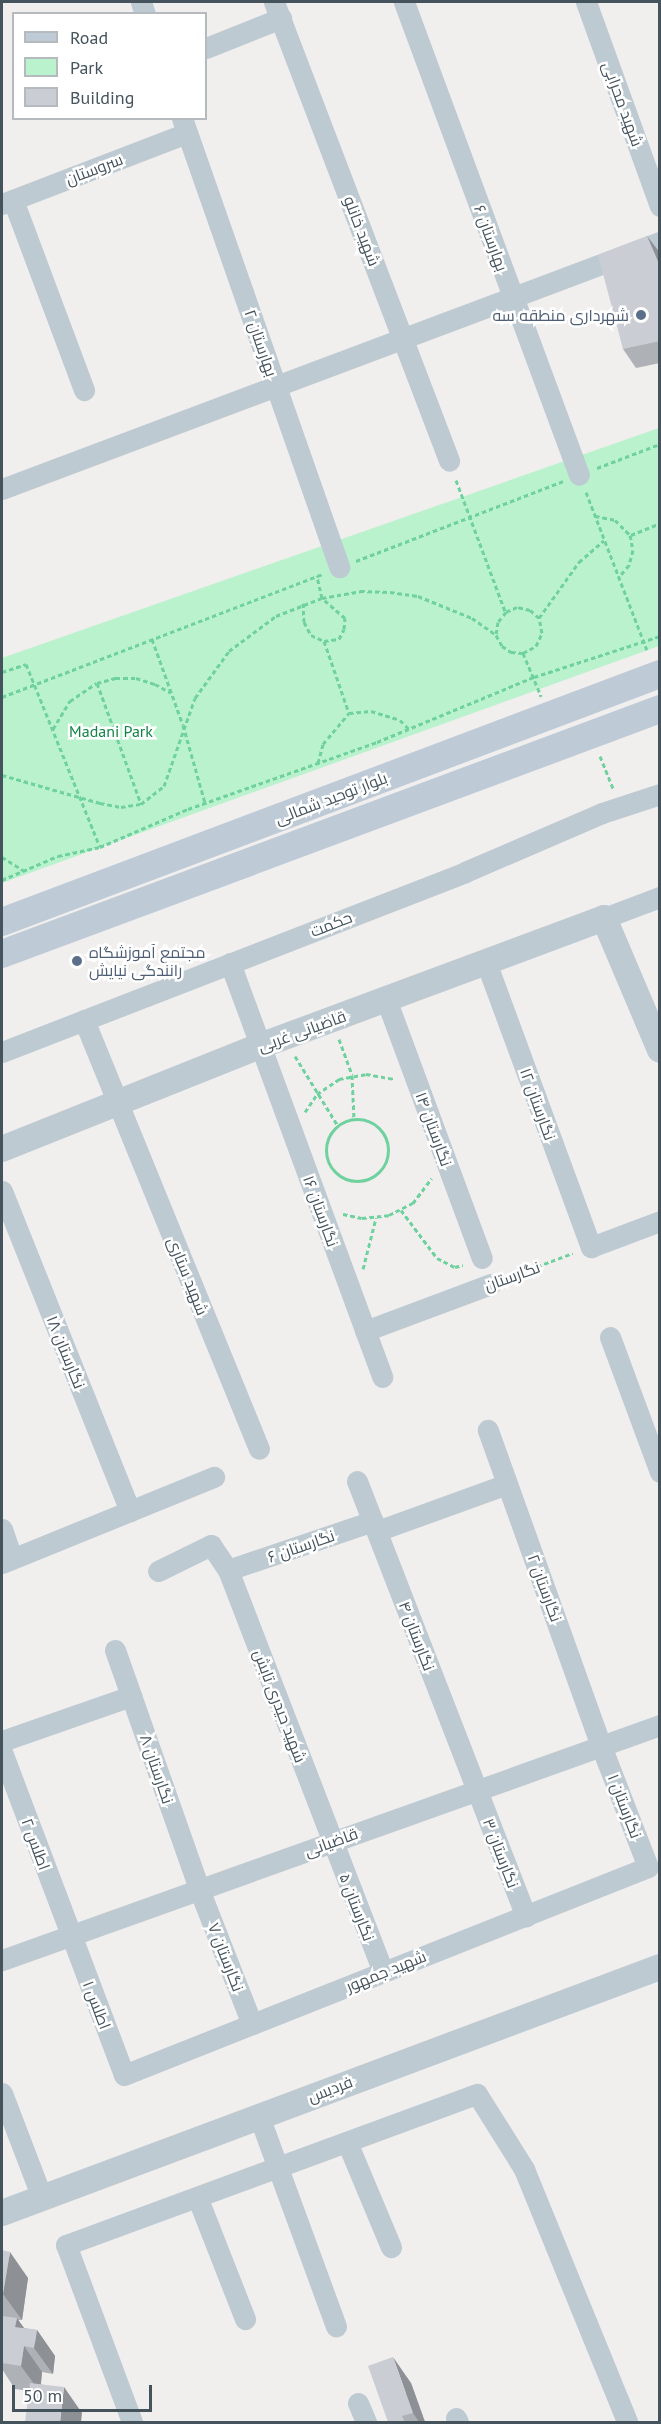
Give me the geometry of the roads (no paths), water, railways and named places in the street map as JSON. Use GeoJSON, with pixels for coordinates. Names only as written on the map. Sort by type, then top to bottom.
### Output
{"type":"FeatureCollection","features":[{"type":"Feature","properties":{"kind":"main road","name":"بلوار توحید شمالی"},"geometry":{"type":"LineString","coordinates":[[2,922],[549,716],[653,662]]}},
{"type":"Feature","properties":{"kind":"main road","name":"بلوار توحید شمالی"},"geometry":{"type":"LineString","coordinates":[[2,954],[660,710]]}},
{"type":"Feature","properties":{"kind":"street","name":"بهارستان ۶"},"geometry":{"type":"LineString","coordinates":[[404,2],[579,475]]}},
{"type":"Feature","properties":{"kind":"street","name":"شهید محرابی"},"geometry":{"type":"LineString","coordinates":[[586,2],[660,206]]}},
{"type":"Feature","properties":{"kind":"street"},"geometry":{"type":"LineString","coordinates":[[207,47],[278,10]]}},
{"type":"Feature","properties":{"kind":"street","name":"شهید خانلو"},"geometry":{"type":"LineString","coordinates":[[278,10],[449,461]]}},
{"type":"Feature","properties":{"kind":"street","name":"سروستان"},"geometry":{"type":"LineString","coordinates":[[7,202],[184,126]]}},
{"type":"Feature","properties":{"kind":"street","name":"بهارستان ۲"},"geometry":{"type":"LineString","coordinates":[[184,126],[339,567]]}},
{"type":"Feature","properties":{"kind":"street"},"geometry":{"type":"LineString","coordinates":[[7,202],[84,390]]}},
{"type":"Feature","properties":{"kind":"street"},"geometry":{"type":"LineString","coordinates":[[2,489],[660,242]]}},
{"type":"Feature","properties":{"kind":"street","name":"حکمت"},"geometry":{"type":"LineString","coordinates":[[2,1053],[465,872],[620,807],[660,794]]}},
{"type":"Feature","properties":{"kind":"street"},"geometry":{"type":"LineString","coordinates":[[660,897],[604,918],[660,1050]]}},
{"type":"Feature","properties":{"kind":"street","name":"قاضیانی غربی"},"geometry":{"type":"LineString","coordinates":[[2,1149],[260,1046],[604,918]]}},
{"type":"Feature","properties":{"kind":"street","name":"نگارستان ۱۲"},"geometry":{"type":"LineString","coordinates":[[486,962],[591,1247],[660,1221]]}},
{"type":"Feature","properties":{"kind":"street","name":"نگارستان ۱۶"},"geometry":{"type":"LineString","coordinates":[[230,963],[382,1377]]}},
{"type":"Feature","properties":{"kind":"street","name":"نگارستان ۱۴"},"geometry":{"type":"LineString","coordinates":[[386,999],[482,1258]]}},
{"type":"Feature","properties":{"kind":"street","name":"شهید ستاری"},"geometry":{"type":"LineString","coordinates":[[84,1020],[259,1449]]}},
{"type":"Feature","properties":{"kind":"street","name":"نگارستان ۱۸"},"geometry":{"type":"LineString","coordinates":[[2,1191],[130,1512]]}},
{"type":"Feature","properties":{"kind":"street","name":"نگارستان"},"geometry":{"type":"LineString","coordinates":[[365,1331],[491,1284]]}},
{"type":"Feature","properties":{"kind":"street"},"geometry":{"type":"LineString","coordinates":[[610,1337],[660,1472]]}},
{"type":"Feature","properties":{"kind":"street","name":"نگارستان ۲"},"geometry":{"type":"LineString","coordinates":[[488,1430],[601,1746]]}},
{"type":"Feature","properties":{"kind":"street"},"geometry":{"type":"LineString","coordinates":[[2,1529],[7,1561],[214,1477]]}},
{"type":"Feature","properties":{"kind":"street","name":"نگارستان ۴"},"geometry":{"type":"LineString","coordinates":[[357,1481],[477,1790]]}},
{"type":"Feature","properties":{"kind":"street","name":"نگارستان ۶"},"geometry":{"type":"LineString","coordinates":[[228,1570],[507,1484]]}},
{"type":"Feature","properties":{"kind":"street","name":"شهید حیدری تابش"},"geometry":{"type":"LineString","coordinates":[[158,1571],[211,1545],[228,1570],[332,1842]]}},
{"type":"Feature","properties":{"kind":"street","name":"نگارستان ۸"},"geometry":{"type":"LineString","coordinates":[[115,1650],[199,1889]]}},
{"type":"Feature","properties":{"kind":"street"},"geometry":{"type":"LineString","coordinates":[[2,1741],[131,1696]]}},
{"type":"Feature","properties":{"kind":"street","name":"قاضیانی"},"geometry":{"type":"LineString","coordinates":[[2,1960],[660,1725]]}},
{"type":"Feature","properties":{"kind":"street","name":"نگارستان ۱"},"geometry":{"type":"LineString","coordinates":[[601,1746],[648,1867]]}},
{"type":"Feature","properties":{"kind":"street","name":"اطلس ۲"},"geometry":{"type":"LineString","coordinates":[[2,1752],[70,1935]]}},
{"type":"Feature","properties":{"kind":"street","name":"نگارستان ۳"},"geometry":{"type":"LineString","coordinates":[[477,1790],[526,1916]]}},
{"type":"Feature","properties":{"kind":"street","name":"نگارستان ۵"},"geometry":{"type":"LineString","coordinates":[[332,1842],[383,1972]]}},
{"type":"Feature","properties":{"kind":"street","name":"شهید جمهور"},"geometry":{"type":"LineString","coordinates":[[124,2075],[648,1867]]}},
{"type":"Feature","properties":{"kind":"street","name":"نگارستان ۷"},"geometry":{"type":"LineString","coordinates":[[199,1889],[252,2024]]}},
{"type":"Feature","properties":{"kind":"street","name":"اطلس ۱"},"geometry":{"type":"LineString","coordinates":[[70,1935],[124,2075]]}},
{"type":"Feature","properties":{"kind":"street","name":"فردیس"},"geometry":{"type":"LineString","coordinates":[[2,2213],[660,1966]]}},
{"type":"Feature","properties":{"kind":"street"},"geometry":{"type":"LineString","coordinates":[[2,2093],[42,2198]]}},
{"type":"Feature","properties":{"kind":"street"},"geometry":{"type":"LineString","coordinates":[[132,2422],[66,2245],[278,2170],[477,2094],[524,2169],[627,2422]]}},
{"type":"Feature","properties":{"kind":"street"},"geometry":{"type":"LineString","coordinates":[[259,2116],[336,2326]]}},
{"type":"Feature","properties":{"kind":"street"},"geometry":{"type":"LineString","coordinates":[[347,2142],[391,2247]]}},
{"type":"Feature","properties":{"kind":"street"},"geometry":{"type":"LineString","coordinates":[[198,2199],[245,2319]]}},
{"type":"Feature","properties":{"kind":"place","name":"شهرداری منطقه سه"},"geometry":{"type":"Point","coordinates":[641,315]}},
{"type":"Feature","properties":{"kind":"place","name":"مجتمع آموزشگاه رانندگی نیایش"},"geometry":{"type":"Point","coordinates":[77,961]}},
{"type":"Feature","properties":{"kind":"park label","name":"Madani Park"},"geometry":{"type":"Point","coordinates":[111,731]}}]}
